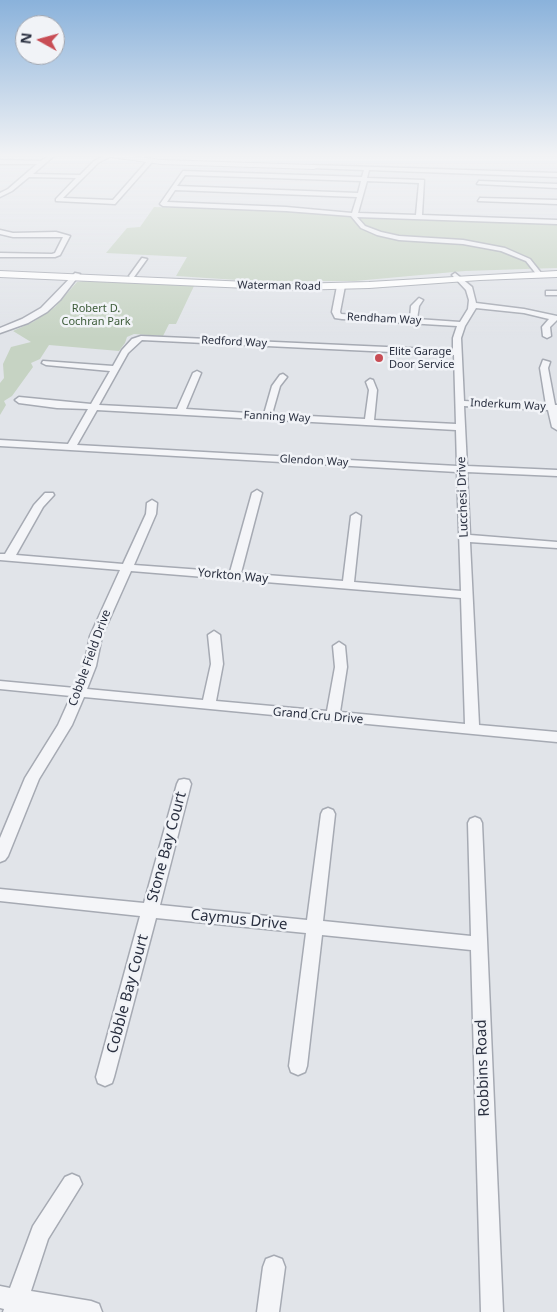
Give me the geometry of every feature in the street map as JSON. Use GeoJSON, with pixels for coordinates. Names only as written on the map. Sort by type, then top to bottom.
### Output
{"type":"FeatureCollection","features":[{"type":"Feature","properties":{"kind":"street"},"geometry":{"type":"LineString","coordinates":[[354,216],[359,225],[379,234],[411,240],[463,242],[493,246],[522,257],[538,272]]}},
{"type":"Feature","properties":{"kind":"street"},"geometry":{"type":"LineString","coordinates":[[394,216],[557,222]]}},
{"type":"Feature","properties":{"kind":"street"},"geometry":{"type":"LineString","coordinates":[[0,242],[2,233],[67,236],[58,254],[53,256],[0,255]]}},
{"type":"Feature","properties":{"kind":"street"},"geometry":{"type":"LineString","coordinates":[[132,276],[144,259]]}},
{"type":"Feature","properties":{"kind":"street","name":"Waterman Road"},"geometry":{"type":"LineString","coordinates":[[0,270],[75,276],[132,276],[304,283],[557,272]]}},
{"type":"Feature","properties":{"kind":"street","name":"Waterman Road"},"geometry":{"type":"LineString","coordinates":[[0,274],[264,286],[341,286],[457,277]]}},
{"type":"Feature","properties":{"kind":"street"},"geometry":{"type":"LineString","coordinates":[[0,331],[35,316],[52,304],[75,276]]}},
{"type":"Feature","properties":{"kind":"street"},"geometry":{"type":"LineString","coordinates":[[457,277],[469,290],[473,305],[556,317]]}},
{"type":"Feature","properties":{"kind":"street","name":"Rendham Way"},"geometry":{"type":"LineString","coordinates":[[341,286],[336,312],[338,316],[462,324]]}},
{"type":"Feature","properties":{"kind":"street"},"geometry":{"type":"LineString","coordinates":[[413,321],[415,306],[419,300]]}},
{"type":"Feature","properties":{"kind":"street","name":"Lucchesi Drive"},"geometry":{"type":"LineString","coordinates":[[472,730],[457,338],[462,324],[473,305]]}},
{"type":"Feature","properties":{"kind":"street"},"geometry":{"type":"LineString","coordinates":[[548,336],[546,327],[556,317]]}},
{"type":"Feature","properties":{"kind":"street"},"geometry":{"type":"LineString","coordinates":[[0,321],[15,326]]}},
{"type":"Feature","properties":{"kind":"street","name":"Redford Way"},"geometry":{"type":"LineString","coordinates":[[71,447],[116,369],[134,341],[141,338],[457,353]]}},
{"type":"Feature","properties":{"kind":"street"},"geometry":{"type":"LineString","coordinates":[[546,362],[544,368],[557,427]]}},
{"type":"Feature","properties":{"kind":"street"},"geometry":{"type":"LineString","coordinates":[[46,363],[116,369]]}},
{"type":"Feature","properties":{"kind":"street"},"geometry":{"type":"LineString","coordinates":[[180,412],[197,373]]}},
{"type":"Feature","properties":{"kind":"street"},"geometry":{"type":"LineString","coordinates":[[267,416],[276,386],[283,378]]}},
{"type":"Feature","properties":{"kind":"street"},"geometry":{"type":"LineString","coordinates":[[369,422],[373,390],[370,382]]}},
{"type":"Feature","properties":{"kind":"street","name":"Fanning Way"},"geometry":{"type":"LineString","coordinates":[[20,400],[40,404],[460,427]]}},
{"type":"Feature","properties":{"kind":"street","name":"Inderkum Way"},"geometry":{"type":"LineString","coordinates":[[459,403],[554,408]]}},
{"type":"Feature","properties":{"kind":"street"},"geometry":{"type":"LineString","coordinates":[[0,443],[71,447]]}},
{"type":"Feature","properties":{"kind":"street","name":"Glendon Way"},"geometry":{"type":"LineString","coordinates":[[71,447],[557,473]]}},
{"type":"Feature","properties":{"kind":"street"},"geometry":{"type":"LineString","coordinates":[[235,576],[257,493]]}},
{"type":"Feature","properties":{"kind":"street"},"geometry":{"type":"LineString","coordinates":[[4,557],[39,505],[49,495]]}},
{"type":"Feature","properties":{"kind":"street","name":"Cobble Field Drive"},"geometry":{"type":"LineString","coordinates":[[0,856],[32,778],[65,725],[79,693],[90,666],[98,631],[151,514],[152,503]]}},
{"type":"Feature","properties":{"kind":"street"},"geometry":{"type":"LineString","coordinates":[[348,585],[356,516]]}},
{"type":"Feature","properties":{"kind":"street"},"geometry":{"type":"LineString","coordinates":[[464,538],[557,545]]}},
{"type":"Feature","properties":{"kind":"street","name":"Yorkton Way"},"geometry":{"type":"LineString","coordinates":[[4,557],[466,595]]}},
{"type":"Feature","properties":{"kind":"street"},"geometry":{"type":"LineString","coordinates":[[208,705],[218,664],[214,635]]}},
{"type":"Feature","properties":{"kind":"street"},"geometry":{"type":"LineString","coordinates":[[334,717],[341,667],[339,646]]}},
{"type":"Feature","properties":{"kind":"street","name":"Grand Cru Drive"},"geometry":{"type":"LineString","coordinates":[[0,685],[557,737]]}},
{"type":"Feature","properties":{"kind":"street","name":"Stone Bay Court"},"geometry":{"type":"LineString","coordinates":[[150,911],[184,784]]}},
{"type":"Feature","properties":{"kind":"street"},"geometry":{"type":"LineString","coordinates":[[298,1066],[328,814]]}},
{"type":"Feature","properties":{"kind":"street","name":"Robbins Road"},"geometry":{"type":"LineString","coordinates":[[475,823],[492,1312]]}},
{"type":"Feature","properties":{"kind":"street","name":"Caymus Drive"},"geometry":{"type":"LineString","coordinates":[[0,895],[478,944]]}},
{"type":"Feature","properties":{"kind":"street","name":"Cobble Bay Court"},"geometry":{"type":"LineString","coordinates":[[105,1077],[150,911]]}},
{"type":"Feature","properties":{"kind":"street"},"geometry":{"type":"LineString","coordinates":[[72,1184],[40,1233],[11,1303],[91,1312]]}},
{"type":"Feature","properties":{"kind":"street"},"geometry":{"type":"LineString","coordinates":[[268,1312],[274,1267]]}},
{"type":"Feature","properties":{"kind":"green space"},"geometry":{"type":"Polygon","coordinates":[[[148,216],[375,216],[557,223],[557,268],[465,271],[355,281],[253,281],[176,276],[187,257],[106,253],[127,228],[140,227],[148,216]]]}},
{"type":"Feature","properties":{"kind":"green space","name":"Robert D. Cochran Park"},"geometry":{"type":"Polygon","coordinates":[[[77,282],[194,286],[176,324],[169,324],[163,336],[134,334],[127,337],[119,351],[49,345],[40,359],[31,363],[33,367],[12,396],[4,401],[6,405],[0,415],[0,383],[4,378],[3,364],[11,347],[31,342],[13,331],[33,322],[55,307],[77,282]]]}},
{"type":"Feature","properties":{"kind":"place","name":"Elite Garage Door Service"},"geometry":{"type":"Point","coordinates":[379,358]}}]}
